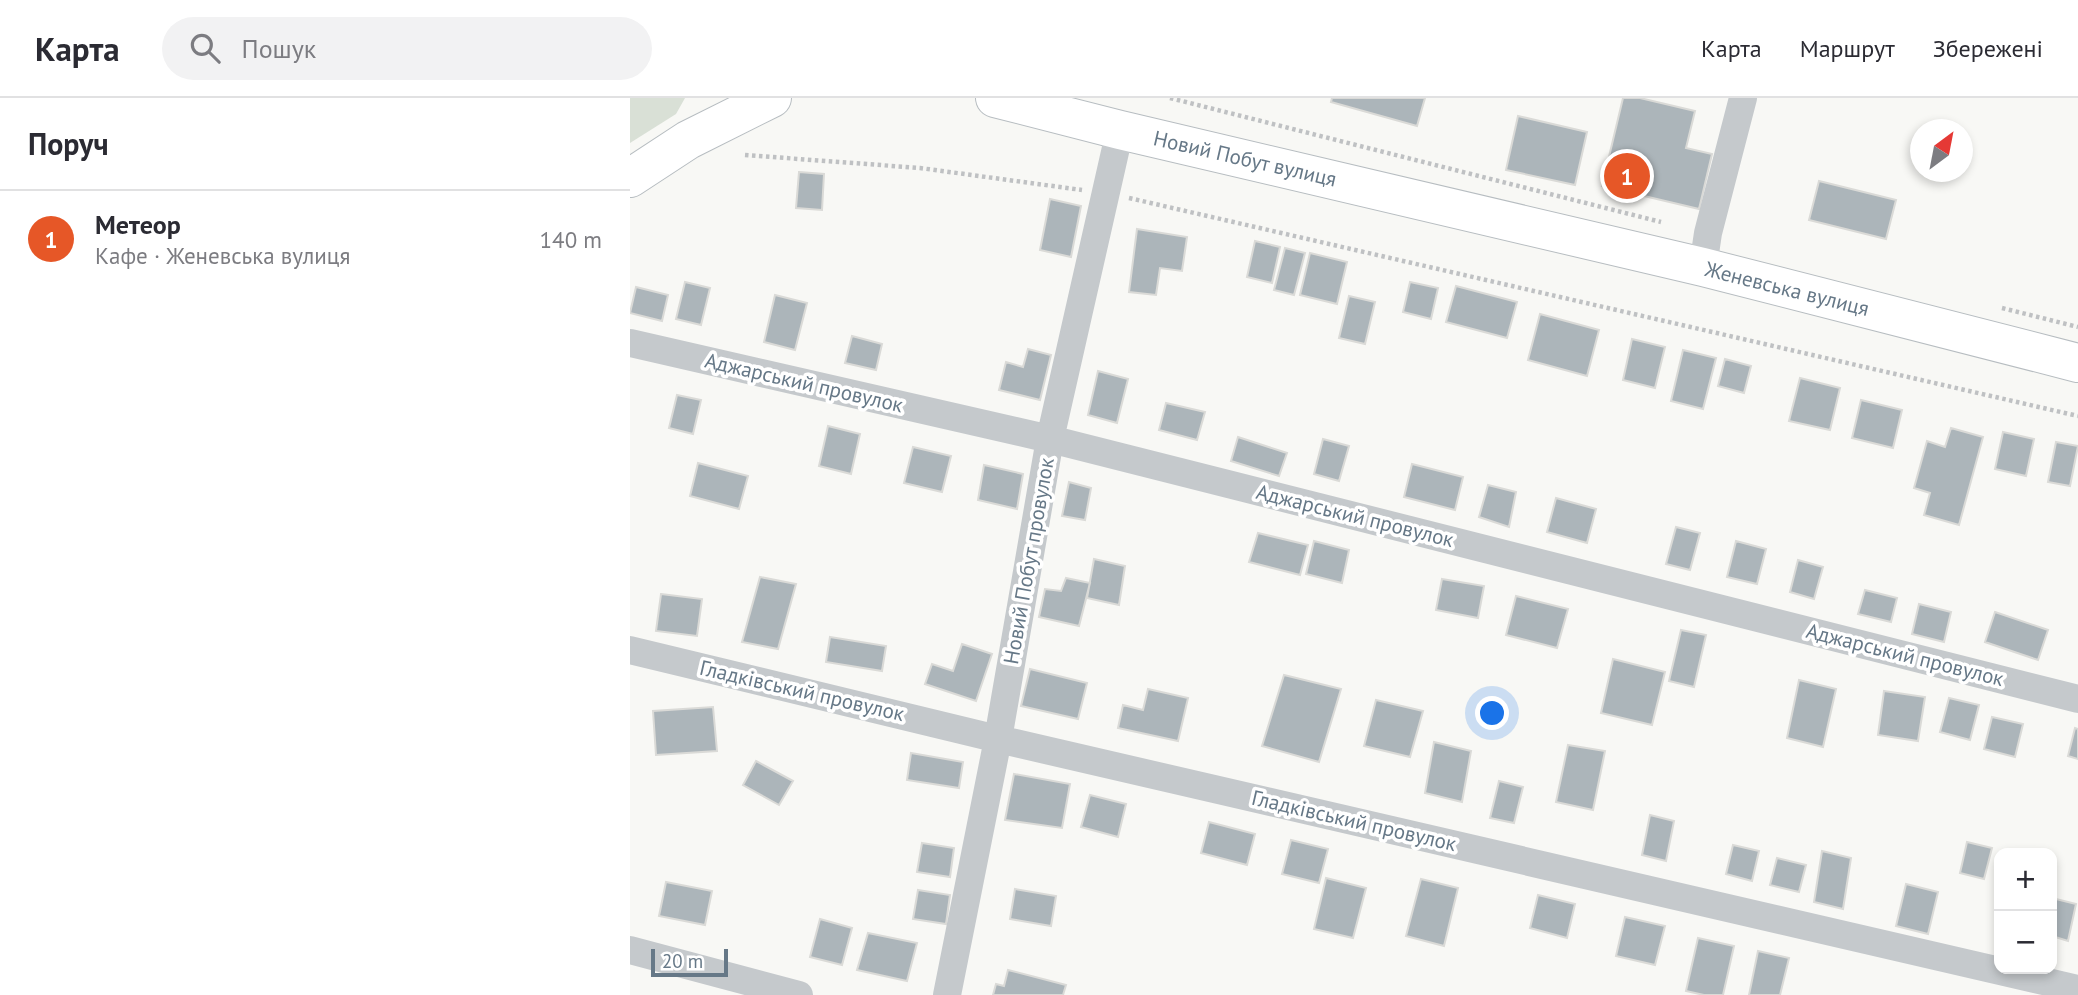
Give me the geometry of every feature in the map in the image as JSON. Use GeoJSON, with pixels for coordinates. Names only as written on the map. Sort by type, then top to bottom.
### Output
{"type":"FeatureCollection","features":[{"type":"Feature","properties":{"kind":"main road"},"geometry":{"type":"LineString","coordinates":[[688,140],[703,98]]}},
{"type":"Feature","properties":{"kind":"main road"},"geometry":{"type":"LineString","coordinates":[[630,178],[688,140],[772,98]]}},
{"type":"Feature","properties":{"kind":"main road","name":"Новий Побут вулиця"},"geometry":{"type":"LineString","coordinates":[[995,98],[1495,218]]}},
{"type":"Feature","properties":{"kind":"main road","name":"Женевська вулиця"},"geometry":{"type":"LineString","coordinates":[[1495,218],[1705,250],[2078,363]]}},
{"type":"Feature","properties":{"kind":"street"},"geometry":{"type":"LineString","coordinates":[[1705,250],[1743,98]]}},
{"type":"Feature","properties":{"kind":"street","name":"Новий Побут провулок"},"geometry":{"type":"LineString","coordinates":[[947,995],[998,738],[1050,439],[1120,130]]}},
{"type":"Feature","properties":{"kind":"street","name":"Аджарський провулок"},"geometry":{"type":"LineString","coordinates":[[630,343],[1050,439],[2078,699]]}},
{"type":"Feature","properties":{"kind":"street","name":"Гладківський провулок"},"geometry":{"type":"LineString","coordinates":[[630,650],[2078,989]]}},
{"type":"Feature","properties":{"kind":"street"},"geometry":{"type":"LineString","coordinates":[[630,950],[799,995]]}},
{"type":"Feature","properties":{"kind":"path"},"geometry":{"type":"LineString","coordinates":[[1170,98],[1705,250]]}},
{"type":"Feature","properties":{"kind":"path"},"geometry":{"type":"LineString","coordinates":[[746,155],[920,168],[1105,193],[2078,416]]}},
{"type":"Feature","properties":{"kind":"path"},"geometry":{"type":"LineString","coordinates":[[1996,306],[2078,327]]}},
{"type":"Feature","properties":{"kind":"shaded area"},"geometry":{"type":"Polygon","coordinates":[[[630,98],[685,98],[676,114],[630,143],[630,98]]]}},
{"type":"Feature","properties":{"kind":"building"},"geometry":{"type":"Polygon","coordinates":[[[1332,98],[1425,98],[1417,126],[1331,102],[1332,98]]]}},
{"type":"Feature","properties":{"kind":"building"},"geometry":{"type":"Polygon","coordinates":[[[1623,98],[1640,98],[1695,111],[1686,148],[1712,154],[1699,209],[1602,186],[1623,98]]]}},
{"type":"Feature","properties":{"kind":"building"},"geometry":{"type":"Polygon","coordinates":[[[1518,116],[1587,132],[1575,185],[1506,170],[1518,116]]]}},
{"type":"Feature","properties":{"kind":"building"},"geometry":{"type":"Polygon","coordinates":[[[799,172],[824,174],[822,210],[796,208],[799,172]]]}},
{"type":"Feature","properties":{"kind":"building"},"geometry":{"type":"Polygon","coordinates":[[[1819,181],[1896,200],[1886,239],[1809,220],[1819,181]]]}},
{"type":"Feature","properties":{"kind":"building"},"geometry":{"type":"Polygon","coordinates":[[[1050,199],[1081,206],[1071,257],[1040,250],[1050,199]]]}},
{"type":"Feature","properties":{"kind":"building"},"geometry":{"type":"Polygon","coordinates":[[[1137,229],[1187,237],[1182,271],[1160,268],[1156,295],[1129,292],[1137,229]]]}},
{"type":"Feature","properties":{"kind":"building"},"geometry":{"type":"Polygon","coordinates":[[[1255,241],[1280,247],[1272,283],[1247,277],[1255,241]]]}},
{"type":"Feature","properties":{"kind":"building"},"geometry":{"type":"Polygon","coordinates":[[[1285,248],[1305,253],[1294,295],[1274,290],[1285,248]]]}},
{"type":"Feature","properties":{"kind":"building"},"geometry":{"type":"Polygon","coordinates":[[[1310,253],[1347,262],[1337,304],[1300,295],[1310,253]]]}},
{"type":"Feature","properties":{"kind":"building"},"geometry":{"type":"Polygon","coordinates":[[[685,282],[710,288],[701,325],[676,319],[685,282]]]}},
{"type":"Feature","properties":{"kind":"building"},"geometry":{"type":"Polygon","coordinates":[[[1410,282],[1438,288],[1431,319],[1403,312],[1410,282]]]}},
{"type":"Feature","properties":{"kind":"building"},"geometry":{"type":"Polygon","coordinates":[[[1456,286],[1517,302],[1507,338],[1446,322],[1456,286]]]}},
{"type":"Feature","properties":{"kind":"building"},"geometry":{"type":"Polygon","coordinates":[[[636,287],[668,295],[662,321],[630,313],[636,287]]]}},
{"type":"Feature","properties":{"kind":"building"},"geometry":{"type":"Polygon","coordinates":[[[775,295],[807,303],[795,350],[764,342],[775,295]]]}},
{"type":"Feature","properties":{"kind":"building"},"geometry":{"type":"Polygon","coordinates":[[[1349,296],[1375,302],[1365,344],[1339,338],[1349,296]]]}},
{"type":"Feature","properties":{"kind":"building"},"geometry":{"type":"Polygon","coordinates":[[[1540,314],[1599,330],[1587,376],[1528,360],[1540,314]]]}},
{"type":"Feature","properties":{"kind":"building"},"geometry":{"type":"Polygon","coordinates":[[[852,336],[882,344],[876,370],[845,363],[852,336]]]}},
{"type":"Feature","properties":{"kind":"building"},"geometry":{"type":"Polygon","coordinates":[[[1632,339],[1665,347],[1655,388],[1623,380],[1632,339]]]}},
{"type":"Feature","properties":{"kind":"building"},"geometry":{"type":"Polygon","coordinates":[[[1028,349],[1051,355],[1040,400],[999,390],[1006,362],[1023,367],[1028,349]]]}},
{"type":"Feature","properties":{"kind":"building"},"geometry":{"type":"Polygon","coordinates":[[[1683,350],[1716,358],[1703,409],[1671,401],[1683,350]]]}},
{"type":"Feature","properties":{"kind":"building"},"geometry":{"type":"Polygon","coordinates":[[[1725,359],[1751,366],[1744,393],[1718,386],[1725,359]]]}},
{"type":"Feature","properties":{"kind":"building"},"geometry":{"type":"Polygon","coordinates":[[[1098,371],[1128,379],[1117,423],[1088,415],[1098,371]]]}},
{"type":"Feature","properties":{"kind":"building"},"geometry":{"type":"Polygon","coordinates":[[[1800,378],[1840,388],[1830,430],[1789,421],[1800,378]]]}},
{"type":"Feature","properties":{"kind":"building"},"geometry":{"type":"Polygon","coordinates":[[[677,395],[701,400],[693,434],[669,428],[677,395]]]}},
{"type":"Feature","properties":{"kind":"building"},"geometry":{"type":"Polygon","coordinates":[[[1861,400],[1902,410],[1893,448],[1852,438],[1861,400]]]}},
{"type":"Feature","properties":{"kind":"building"},"geometry":{"type":"Polygon","coordinates":[[[1166,403],[1205,412],[1197,440],[1159,430],[1166,403]]]}},
{"type":"Feature","properties":{"kind":"building"},"geometry":{"type":"Polygon","coordinates":[[[828,426],[860,434],[851,474],[819,466],[828,426]]]}},
{"type":"Feature","properties":{"kind":"building"},"geometry":{"type":"Polygon","coordinates":[[[1951,428],[1983,437],[1959,525],[1924,515],[1930,493],[1914,488],[1927,441],[1945,447],[1951,428]]]}},
{"type":"Feature","properties":{"kind":"building"},"geometry":{"type":"Polygon","coordinates":[[[2003,432],[2034,439],[2026,476],[1995,469],[2003,432]]]}},
{"type":"Feature","properties":{"kind":"building"},"geometry":{"type":"Polygon","coordinates":[[[1238,437],[1287,453],[1279,476],[1231,461],[1238,437]]]}},
{"type":"Feature","properties":{"kind":"building"},"geometry":{"type":"Polygon","coordinates":[[[1323,439],[1349,446],[1339,481],[1314,474],[1323,439]]]}},
{"type":"Feature","properties":{"kind":"building"},"geometry":{"type":"Polygon","coordinates":[[[2056,442],[2078,446],[2070,486],[2048,482],[2056,442]]]}},
{"type":"Feature","properties":{"kind":"building"},"geometry":{"type":"Polygon","coordinates":[[[913,447],[951,456],[942,492],[904,483],[913,447]]]}},
{"type":"Feature","properties":{"kind":"building"},"geometry":{"type":"Polygon","coordinates":[[[698,463],[748,476],[739,509],[690,496],[698,463]]]}},
{"type":"Feature","properties":{"kind":"building"},"geometry":{"type":"Polygon","coordinates":[[[1412,464],[1463,477],[1455,510],[1404,497],[1412,464]]]}},
{"type":"Feature","properties":{"kind":"building"},"geometry":{"type":"Polygon","coordinates":[[[984,465],[1023,474],[1017,509],[978,500],[984,465]]]}},
{"type":"Feature","properties":{"kind":"building"},"geometry":{"type":"Polygon","coordinates":[[[1069,482],[1091,488],[1085,520],[1062,516],[1069,482]]]}},
{"type":"Feature","properties":{"kind":"building"},"geometry":{"type":"Polygon","coordinates":[[[1488,485],[1516,492],[1509,527],[1479,517],[1488,485]]]}},
{"type":"Feature","properties":{"kind":"building"},"geometry":{"type":"Polygon","coordinates":[[[1556,498],[1596,509],[1587,543],[1547,532],[1556,498]]]}},
{"type":"Feature","properties":{"kind":"building"},"geometry":{"type":"Polygon","coordinates":[[[1676,527],[1700,533],[1690,570],[1666,564],[1676,527]]]}},
{"type":"Feature","properties":{"kind":"building"},"geometry":{"type":"Polygon","coordinates":[[[1258,533],[1308,545],[1300,575],[1249,562],[1258,533]]]}},
{"type":"Feature","properties":{"kind":"building"},"geometry":{"type":"Polygon","coordinates":[[[1314,541],[1349,550],[1342,583],[1306,574],[1314,541]]]}},
{"type":"Feature","properties":{"kind":"building"},"geometry":{"type":"Polygon","coordinates":[[[1736,541],[1766,549],[1757,584],[1727,577],[1736,541]]]}},
{"type":"Feature","properties":{"kind":"building"},"geometry":{"type":"Polygon","coordinates":[[[1094,559],[1125,566],[1119,605],[1087,598],[1094,559]]]}},
{"type":"Feature","properties":{"kind":"building"},"geometry":{"type":"Polygon","coordinates":[[[1798,560],[1823,567],[1814,599],[1790,592],[1798,560]]]}},
{"type":"Feature","properties":{"kind":"building"},"geometry":{"type":"Polygon","coordinates":[[[760,577],[796,584],[778,649],[742,642],[760,577]]]}},
{"type":"Feature","properties":{"kind":"building"},"geometry":{"type":"Polygon","coordinates":[[[1066,578],[1090,583],[1079,626],[1039,617],[1045,589],[1061,591],[1066,578]]]}},
{"type":"Feature","properties":{"kind":"building"},"geometry":{"type":"Polygon","coordinates":[[[1442,579],[1484,586],[1478,618],[1436,610],[1442,579]]]}},
{"type":"Feature","properties":{"kind":"building"},"geometry":{"type":"Polygon","coordinates":[[[1865,590],[1897,598],[1891,622],[1858,614],[1865,590]]]}},
{"type":"Feature","properties":{"kind":"building"},"geometry":{"type":"Polygon","coordinates":[[[661,594],[702,599],[697,636],[656,631],[661,594]]]}},
{"type":"Feature","properties":{"kind":"building"},"geometry":{"type":"Polygon","coordinates":[[[1516,596],[1568,609],[1557,648],[1506,635],[1516,596]]]}},
{"type":"Feature","properties":{"kind":"building"},"geometry":{"type":"Polygon","coordinates":[[[1919,604],[1951,612],[1944,642],[1912,634],[1919,604]]]}},
{"type":"Feature","properties":{"kind":"building"},"geometry":{"type":"Polygon","coordinates":[[[1995,612],[2048,630],[2038,660],[1985,642],[1995,612]]]}},
{"type":"Feature","properties":{"kind":"building"},"geometry":{"type":"Polygon","coordinates":[[[1681,630],[1706,635],[1694,687],[1669,681],[1681,630]]]}},
{"type":"Feature","properties":{"kind":"building"},"geometry":{"type":"Polygon","coordinates":[[[830,637],[886,646],[882,671],[826,662],[830,637]]]}},
{"type":"Feature","properties":{"kind":"building"},"geometry":{"type":"Polygon","coordinates":[[[962,644],[992,654],[976,701],[925,684],[932,664],[953,671],[962,644]]]}},
{"type":"Feature","properties":{"kind":"building"},"geometry":{"type":"Polygon","coordinates":[[[1613,659],[1665,672],[1652,725],[1601,713],[1613,659]]]}},
{"type":"Feature","properties":{"kind":"building"},"geometry":{"type":"Polygon","coordinates":[[[1030,669],[1087,683],[1078,719],[1021,706],[1030,669]]]}},
{"type":"Feature","properties":{"kind":"building"},"geometry":{"type":"Polygon","coordinates":[[[1284,675],[1341,689],[1319,762],[1262,746],[1284,675]]]}},
{"type":"Feature","properties":{"kind":"building"},"geometry":{"type":"Polygon","coordinates":[[[1799,680],[1836,689],[1823,747],[1787,738],[1799,680]]]}},
{"type":"Feature","properties":{"kind":"building"},"geometry":{"type":"Polygon","coordinates":[[[1148,689],[1188,698],[1178,741],[1118,728],[1123,705],[1143,710],[1148,689]]]}},
{"type":"Feature","properties":{"kind":"building"},"geometry":{"type":"Polygon","coordinates":[[[1884,691],[1925,697],[1918,741],[1878,735],[1884,691]]]}},
{"type":"Feature","properties":{"kind":"building"},"geometry":{"type":"Polygon","coordinates":[[[1949,698],[1979,705],[1970,740],[1940,732],[1949,698]]]}},
{"type":"Feature","properties":{"kind":"building"},"geometry":{"type":"Polygon","coordinates":[[[1376,700],[1423,711],[1410,757],[1364,746],[1376,700]]]}},
{"type":"Feature","properties":{"kind":"building"},"geometry":{"type":"Polygon","coordinates":[[[713,707],[717,751],[656,755],[653,711],[713,707]]]}},
{"type":"Feature","properties":{"kind":"building"},"geometry":{"type":"Polygon","coordinates":[[[1992,717],[2023,724],[2015,757],[1984,749],[1992,717]]]}},
{"type":"Feature","properties":{"kind":"building"},"geometry":{"type":"Polygon","coordinates":[[[2075,728],[2078,729],[2078,759],[2068,756],[2075,728]]]}},
{"type":"Feature","properties":{"kind":"building"},"geometry":{"type":"Polygon","coordinates":[[[1434,742],[1471,751],[1462,802],[1425,793],[1434,742]]]}},
{"type":"Feature","properties":{"kind":"building"},"geometry":{"type":"Polygon","coordinates":[[[1568,745],[1605,751],[1593,810],[1556,802],[1568,745]]]}},
{"type":"Feature","properties":{"kind":"building"},"geometry":{"type":"Polygon","coordinates":[[[911,753],[963,762],[959,788],[907,780],[911,753]]]}},
{"type":"Feature","properties":{"kind":"building"},"geometry":{"type":"Polygon","coordinates":[[[756,761],[793,781],[779,805],[743,785],[756,761]]]}},
{"type":"Feature","properties":{"kind":"building"},"geometry":{"type":"Polygon","coordinates":[[[1014,774],[1070,784],[1062,828],[1005,820],[1014,774]]]}},
{"type":"Feature","properties":{"kind":"building"},"geometry":{"type":"Polygon","coordinates":[[[1499,781],[1523,787],[1514,823],[1490,818],[1499,781]]]}},
{"type":"Feature","properties":{"kind":"building"},"geometry":{"type":"Polygon","coordinates":[[[1090,795],[1126,804],[1118,837],[1081,827],[1090,795]]]}},
{"type":"Feature","properties":{"kind":"building"},"geometry":{"type":"Polygon","coordinates":[[[1650,815],[1674,821],[1666,861],[1642,855],[1650,815]]]}},
{"type":"Feature","properties":{"kind":"building"},"geometry":{"type":"Polygon","coordinates":[[[1209,822],[1255,834],[1247,865],[1201,853],[1209,822]]]}},
{"type":"Feature","properties":{"kind":"building"},"geometry":{"type":"Polygon","coordinates":[[[1291,840],[1328,849],[1319,883],[1282,874],[1291,840]]]}},
{"type":"Feature","properties":{"kind":"building"},"geometry":{"type":"Polygon","coordinates":[[[1967,842],[1992,848],[1984,879],[1960,873],[1967,842]]]}},
{"type":"Feature","properties":{"kind":"building"},"geometry":{"type":"Polygon","coordinates":[[[922,843],[954,848],[950,877],[917,872],[922,843]]]}},
{"type":"Feature","properties":{"kind":"building"},"geometry":{"type":"Polygon","coordinates":[[[1733,845],[1759,851],[1752,881],[1726,874],[1733,845]]]}},
{"type":"Feature","properties":{"kind":"building"},"geometry":{"type":"Polygon","coordinates":[[[1822,851],[1851,858],[1843,909],[1814,902],[1822,851]]]}},
{"type":"Feature","properties":{"kind":"building"},"geometry":{"type":"Polygon","coordinates":[[[1777,858],[1806,865],[1799,892],[1770,885],[1777,858]]]}},
{"type":"Feature","properties":{"kind":"building"},"geometry":{"type":"Polygon","coordinates":[[[1326,878],[1366,888],[1353,938],[1314,929],[1326,878]]]}},
{"type":"Feature","properties":{"kind":"building"},"geometry":{"type":"Polygon","coordinates":[[[1421,879],[1458,888],[1444,946],[1406,936],[1421,879]]]}},
{"type":"Feature","properties":{"kind":"building"},"geometry":{"type":"Polygon","coordinates":[[[666,882],[712,891],[705,925],[659,916],[666,882]]]}},
{"type":"Feature","properties":{"kind":"building"},"geometry":{"type":"Polygon","coordinates":[[[1906,884],[1938,892],[1928,934],[1896,926],[1906,884]]]}},
{"type":"Feature","properties":{"kind":"building"},"geometry":{"type":"Polygon","coordinates":[[[1015,889],[1056,896],[1051,926],[1010,919],[1015,889]]]}},
{"type":"Feature","properties":{"kind":"building"},"geometry":{"type":"Polygon","coordinates":[[[918,890],[950,895],[946,924],[913,919],[918,890]]]}},
{"type":"Feature","properties":{"kind":"building"},"geometry":{"type":"Polygon","coordinates":[[[1538,895],[1575,904],[1567,938],[1530,928],[1538,895]]]}},
{"type":"Feature","properties":{"kind":"building"},"geometry":{"type":"Polygon","coordinates":[[[2057,899],[2076,904],[2068,941],[2057,938],[2057,899]]]}},
{"type":"Feature","properties":{"kind":"building"},"geometry":{"type":"Polygon","coordinates":[[[1625,917],[1665,926],[1655,965],[1616,956],[1625,917]]]}},
{"type":"Feature","properties":{"kind":"building"},"geometry":{"type":"Polygon","coordinates":[[[820,919],[852,928],[842,965],[810,957],[820,919]]]}},
{"type":"Feature","properties":{"kind":"building"},"geometry":{"type":"Polygon","coordinates":[[[868,933],[917,943],[907,981],[857,970],[868,933]]]}},
{"type":"Feature","properties":{"kind":"building"},"geometry":{"type":"Polygon","coordinates":[[[1698,938],[1734,946],[1723,995],[1686,991],[1698,938]]]}},
{"type":"Feature","properties":{"kind":"building"},"geometry":{"type":"Polygon","coordinates":[[[1758,951],[1789,958],[1780,995],[1749,995],[1758,951]]]}},
{"type":"Feature","properties":{"kind":"building"},"geometry":{"type":"Polygon","coordinates":[[[1008,970],[1066,985],[1063,995],[993,995],[996,984],[1004,986],[1008,970]]]}},
{"type":"Feature","properties":{"kind":"place","name":"Метеор"},"geometry":{"type":"Point","coordinates":[1627,176]}}]}
